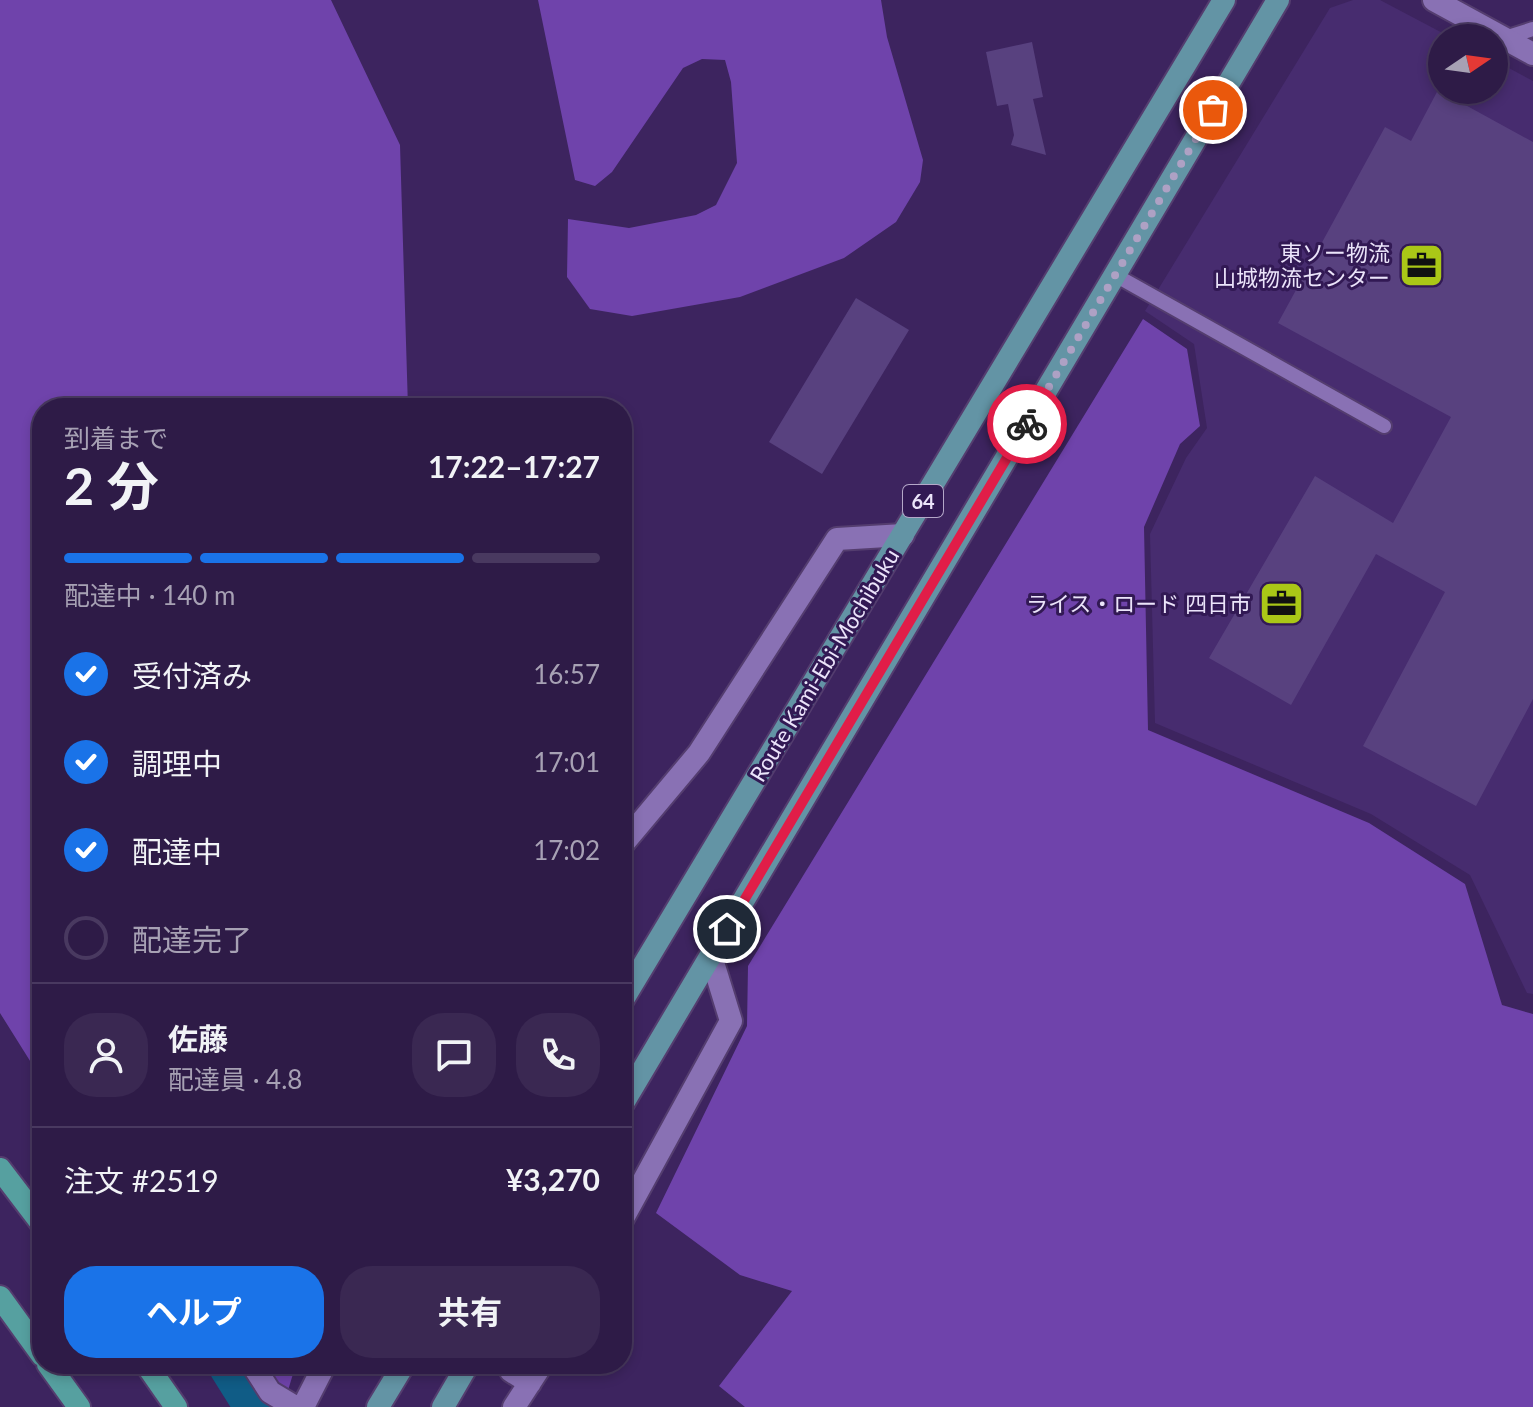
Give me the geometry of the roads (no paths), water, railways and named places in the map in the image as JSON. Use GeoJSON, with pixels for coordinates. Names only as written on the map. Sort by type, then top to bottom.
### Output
{"type":"FeatureCollection","features":[{"type":"Feature","properties":{"kind":"highway"},"geometry":{"type":"LineString","coordinates":[[0,1169],[32,1211]]}},
{"type":"Feature","properties":{"kind":"highway"},"geometry":{"type":"LineString","coordinates":[[0,1297],[32,1341]]}},
{"type":"Feature","properties":{"kind":"highway"},"geometry":{"type":"LineString","coordinates":[[55,1374],[79,1407]]}},
{"type":"Feature","properties":{"kind":"highway"},"geometry":{"type":"LineString","coordinates":[[153,1374],[176,1407]]}},
{"type":"Feature","properties":{"kind":"main road","name":"Route Kami-Ebi-Mochibuku"},"geometry":{"type":"LineString","coordinates":[[632,984],[1224,0]]}},
{"type":"Feature","properties":{"kind":"main road","name":"64"},"geometry":{"type":"LineString","coordinates":[[632,1088],[1278,0]]}},
{"type":"Feature","properties":{"kind":"main road"},"geometry":{"type":"LineString","coordinates":[[378,1407],[398,1374]]}},
{"type":"Feature","properties":{"kind":"main road"},"geometry":{"type":"LineString","coordinates":[[443,1407],[462,1374]]}},
{"type":"Feature","properties":{"kind":"street"},"geometry":{"type":"LineString","coordinates":[[1434,0],[1479,24]]}},
{"type":"Feature","properties":{"kind":"street"},"geometry":{"type":"LineString","coordinates":[[1508,40],[1533,54]]}},
{"type":"Feature","properties":{"kind":"street"},"geometry":{"type":"LineString","coordinates":[[632,833],[699,753],[837,539],[903,535]]}},
{"type":"Feature","properties":{"kind":"street"},"geometry":{"type":"LineString","coordinates":[[632,1202],[731,1021],[711,956]]}},
{"type":"Feature","properties":{"kind":"street"},"geometry":{"type":"LineString","coordinates":[[258,1374],[270,1392],[295,1407]]}},
{"type":"Feature","properties":{"kind":"street"},"geometry":{"type":"LineString","coordinates":[[303,1407],[320,1374]]}},
{"type":"Feature","properties":{"kind":"street"},"geometry":{"type":"LineString","coordinates":[[514,1407],[528,1374]]}},
{"type":"Feature","properties":{"kind":"lane"},"geometry":{"type":"LineString","coordinates":[[1508,37],[1533,29]]}},
{"type":"Feature","properties":{"kind":"lane"},"geometry":{"type":"LineString","coordinates":[[1115,275],[1384,426]]}},
{"type":"Feature","properties":{"kind":"waterway"},"geometry":{"type":"LineString","coordinates":[[239,1374],[260,1407]]}},
{"type":"Feature","properties":{"kind":"place","name":"東ソー物流 山城物流センター"},"geometry":{"type":"Point","coordinates":[1421,265]}},
{"type":"Feature","properties":{"kind":"place","name":"ライス・ロード 四日市"},"geometry":{"type":"Point","coordinates":[1282,603]}}]}
